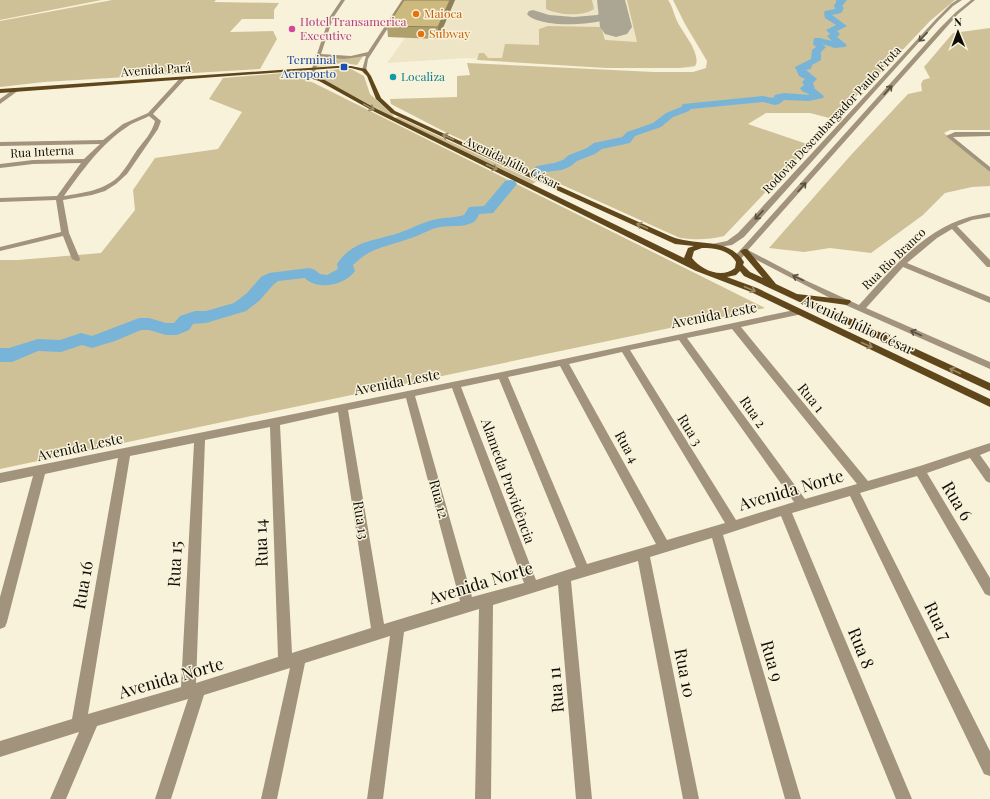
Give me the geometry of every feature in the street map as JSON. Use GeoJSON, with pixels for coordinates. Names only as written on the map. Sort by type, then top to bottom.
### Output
{"type":"FeatureCollection","features":[{"type":"Feature","properties":{"kind":"main road"},"geometry":{"type":"LineString","coordinates":[[321,80],[319,77],[323,71],[338,67]]}},
{"type":"Feature","properties":{"kind":"main road"},"geometry":{"type":"LineString","coordinates":[[313,69],[351,67],[364,70]]}},
{"type":"Feature","properties":{"kind":"main road","name":"Avenida Pará"},"geometry":{"type":"LineString","coordinates":[[0,91],[313,69]]}},
{"type":"Feature","properties":{"kind":"main road","name":"Avenida Júlio César"},"geometry":{"type":"LineString","coordinates":[[364,70],[370,76],[379,99],[393,112],[572,195],[678,242],[711,246],[728,250],[741,258],[747,274],[990,387]]}},
{"type":"Feature","properties":{"kind":"main road","name":"Avenida Júlio César"},"geometry":{"type":"LineString","coordinates":[[284,71],[321,80],[375,110],[706,273],[754,290],[990,403]]}},
{"type":"Feature","properties":{"kind":"main road"},"geometry":{"type":"LineString","coordinates":[[694,266],[688,258],[691,250],[701,246],[711,246]]}},
{"type":"Feature","properties":{"kind":"main road"},"geometry":{"type":"LineString","coordinates":[[714,275],[734,273],[741,258],[774,287]]}},
{"type":"Feature","properties":{"kind":"main road"},"geometry":{"type":"LineString","coordinates":[[792,296],[847,302]]}},
{"type":"Feature","properties":{"kind":"street"},"geometry":{"type":"LineString","coordinates":[[311,77],[317,55],[331,18],[343,0]]}},
{"type":"Feature","properties":{"kind":"street"},"geometry":{"type":"LineString","coordinates":[[364,70],[364,64],[370,53],[404,0]]}},
{"type":"Feature","properties":{"kind":"street","name":"Rodovia Desembargador Paulo Frota"},"geometry":{"type":"LineString","coordinates":[[711,246],[729,243],[741,235],[938,19],[952,5],[960,0]]}},
{"type":"Feature","properties":{"kind":"street","name":"Rodovia Desembargador Paulo Frota"},"geometry":{"type":"LineString","coordinates":[[741,258],[942,29],[957,13],[973,0]]}},
{"type":"Feature","properties":{"kind":"street"},"geometry":{"type":"LineString","coordinates":[[317,55],[340,57],[358,56],[370,53]]}},
{"type":"Feature","properties":{"kind":"street"},"geometry":{"type":"LineString","coordinates":[[76,259],[65,233],[59,198],[86,161],[105,142],[125,124],[150,114],[184,78]]}},
{"type":"Feature","properties":{"kind":"street"},"geometry":{"type":"LineString","coordinates":[[0,102],[16,90]]}},
{"type":"Feature","properties":{"kind":"street"},"geometry":{"type":"LineString","coordinates":[[0,200],[59,198],[103,189],[116,182],[128,168],[158,123],[157,119],[150,114]]}},
{"type":"Feature","properties":{"kind":"street"},"geometry":{"type":"LineString","coordinates":[[990,134],[955,134],[949,136],[990,170]]}},
{"type":"Feature","properties":{"kind":"street"},"geometry":{"type":"LineString","coordinates":[[0,144],[105,142]]}},
{"type":"Feature","properties":{"kind":"street","name":"Rua Interna"},"geometry":{"type":"LineString","coordinates":[[0,166],[33,162],[86,161]]}},
{"type":"Feature","properties":{"kind":"street"},"geometry":{"type":"LineString","coordinates":[[61,210],[75,195]]}},
{"type":"Feature","properties":{"kind":"street","name":"Rua Rio Branco"},"geometry":{"type":"LineString","coordinates":[[861,308],[902,264],[937,234],[969,218],[990,215]]}},
{"type":"Feature","properties":{"kind":"street"},"geometry":{"type":"LineString","coordinates":[[953,226],[990,264]]}},
{"type":"Feature","properties":{"kind":"street"},"geometry":{"type":"LineString","coordinates":[[0,249],[65,233]]}},
{"type":"Feature","properties":{"kind":"street","name":"Avenida Júlio César"},"geometry":{"type":"LineString","coordinates":[[741,258],[777,268],[847,302],[990,366]]}},
{"type":"Feature","properties":{"kind":"street"},"geometry":{"type":"LineString","coordinates":[[902,264],[990,300]]}},
{"type":"Feature","properties":{"kind":"street","name":"Avenida Leste"},"geometry":{"type":"LineString","coordinates":[[0,478],[342,407],[456,385],[624,348],[799,312]]}},
{"type":"Feature","properties":{"kind":"street","name":"Rua 1"},"geometry":{"type":"LineString","coordinates":[[735,326],[866,486]]}},
{"type":"Feature","properties":{"kind":"street","name":"Rua 2"},"geometry":{"type":"LineString","coordinates":[[681,336],[802,505]]}},
{"type":"Feature","properties":{"kind":"street","name":"Rua 3"},"geometry":{"type":"LineString","coordinates":[[624,348],[733,526]]}},
{"type":"Feature","properties":{"kind":"street","name":"Rua 4"},"geometry":{"type":"LineString","coordinates":[[563,362],[664,547]]}},
{"type":"Feature","properties":{"kind":"street"},"geometry":{"type":"LineString","coordinates":[[502,375],[584,571]]}},
{"type":"Feature","properties":{"kind":"street","name":"Alameda Providência"},"geometry":{"type":"LineString","coordinates":[[456,385],[532,587]]}},
{"type":"Feature","properties":{"kind":"street","name":"Rua 12"},"geometry":{"type":"LineString","coordinates":[[410,394],[468,605]]}},
{"type":"Feature","properties":{"kind":"street","name":"Rua 13"},"geometry":{"type":"LineString","coordinates":[[342,407],[379,633]]}},
{"type":"Feature","properties":{"kind":"street","name":"Rua 14"},"geometry":{"type":"LineString","coordinates":[[275,422],[285,662]]}},
{"type":"Feature","properties":{"kind":"street","name":"Rua 15"},"geometry":{"type":"LineString","coordinates":[[163,799],[194,690],[200,437]]}},
{"type":"Feature","properties":{"kind":"street"},"geometry":{"type":"LineString","coordinates":[[973,454],[990,447]]}},
{"type":"Feature","properties":{"kind":"street","name":"Rua 16"},"geometry":{"type":"LineString","coordinates":[[58,799],[85,722],[125,452]]}},
{"type":"Feature","properties":{"kind":"street"},"geometry":{"type":"LineString","coordinates":[[973,454],[990,454]]}},
{"type":"Feature","properties":{"kind":"street"},"geometry":{"type":"LineString","coordinates":[[973,454],[990,478]]}},
{"type":"Feature","properties":{"kind":"street","name":"Avenida Norte"},"geometry":{"type":"LineString","coordinates":[[0,749],[468,605],[643,555],[664,547],[973,454]]}},
{"type":"Feature","properties":{"kind":"street"},"geometry":{"type":"LineString","coordinates":[[0,622],[40,470]]}},
{"type":"Feature","properties":{"kind":"street","name":"Rua 6"},"geometry":{"type":"LineString","coordinates":[[920,471],[990,590]]}},
{"type":"Feature","properties":{"kind":"street","name":"Rua 7"},"geometry":{"type":"LineString","coordinates":[[853,491],[990,768]]}},
{"type":"Feature","properties":{"kind":"street","name":"Rua 8"},"geometry":{"type":"LineString","coordinates":[[785,511],[904,799]]}},
{"type":"Feature","properties":{"kind":"street","name":"Rua 9"},"geometry":{"type":"LineString","coordinates":[[716,532],[793,799]]}},
{"type":"Feature","properties":{"kind":"street","name":"Rua 10"},"geometry":{"type":"LineString","coordinates":[[643,555],[691,799]]}},
{"type":"Feature","properties":{"kind":"street","name":"Rua 11"},"geometry":{"type":"LineString","coordinates":[[564,577],[584,799]]}},
{"type":"Feature","properties":{"kind":"street"},"geometry":{"type":"LineString","coordinates":[[483,799],[486,601]]}},
{"type":"Feature","properties":{"kind":"street"},"geometry":{"type":"LineString","coordinates":[[375,799],[398,627]]}},
{"type":"Feature","properties":{"kind":"street"},"geometry":{"type":"LineString","coordinates":[[269,799],[299,657]]}},
{"type":"Feature","properties":{"kind":"shaded area"},"geometry":{"type":"Polygon","coordinates":[[[0,0],[102,0],[0,20],[0,0]]]}},
{"type":"Feature","properties":{"kind":"shaded area"},"geometry":{"type":"Polygon","coordinates":[[[112,0],[216,0],[214,2],[279,3],[274,10],[274,19],[242,19],[230,32],[273,31],[277,39],[260,69],[44,82],[0,87],[0,21],[112,0]]]}},
{"type":"Feature","properties":{"kind":"shaded area"},"geometry":{"type":"Polygon","coordinates":[[[412,0],[669,0],[678,23],[693,47],[697,63],[694,67],[688,68],[630,68],[466,58],[387,63],[405,38],[388,37],[412,0]]]}},
{"type":"Feature","properties":{"kind":"shaded area"},"geometry":{"type":"Polygon","coordinates":[[[546,0],[592,0],[594,9],[589,12],[577,14],[557,13],[546,9],[546,0]]]}},
{"type":"Feature","properties":{"kind":"shaded area"},"geometry":{"type":"Polygon","coordinates":[[[627,0],[668,0],[678,23],[694,50],[696,56],[695,66],[679,68],[606,68],[477,60],[479,53],[484,53],[488,58],[502,58],[505,44],[539,45],[539,29],[548,26],[601,27],[605,40],[637,42],[627,0]]]}},
{"type":"Feature","properties":{"kind":"shaded area"},"geometry":{"type":"Polygon","coordinates":[[[673,0],[955,0],[930,21],[833,119],[810,113],[766,113],[748,124],[810,145],[724,236],[702,239],[680,238],[447,133],[391,104],[390,99],[457,97],[457,76],[470,75],[467,63],[654,72],[693,72],[706,68],[707,61],[685,24],[673,0]]]}},
{"type":"Feature","properties":{"kind":"shaded area"},"geometry":{"type":"Polygon","coordinates":[[[990,28],[990,130],[950,130],[944,133],[990,172],[990,186],[972,187],[945,193],[923,215],[871,253],[830,248],[804,252],[769,248],[851,155],[908,94],[922,91],[921,84],[923,80],[930,78],[924,67],[953,33],[990,28]]]}},
{"type":"Feature","properties":{"kind":"shaded area"},"geometry":{"type":"Polygon","coordinates":[[[363,56],[357,65],[344,63],[316,67],[319,57],[328,59],[363,56]]]}},
{"type":"Feature","properties":{"kind":"shaded area"},"geometry":{"type":"Polygon","coordinates":[[[351,69],[364,76],[370,94],[394,116],[392,117],[323,79],[322,76],[327,71],[351,69]]]}},
{"type":"Feature","properties":{"kind":"shaded area"},"geometry":{"type":"Polygon","coordinates":[[[283,73],[292,74],[314,83],[765,308],[0,469],[0,260],[18,260],[101,253],[135,210],[133,190],[155,158],[218,149],[242,112],[209,99],[223,78],[283,73]]]}},
{"type":"Feature","properties":{"kind":"shaded area"},"geometry":{"type":"Polygon","coordinates":[[[398,117],[536,182],[532,184],[395,118],[398,117]]]}},
{"type":"Feature","properties":{"kind":"building"},"geometry":{"type":"Polygon","coordinates":[[[404,0],[450,0],[438,27],[387,26],[404,0]]]}},
{"type":"Feature","properties":{"kind":"waterway"},"geometry":{"type":"LineString","coordinates":[[536,172],[542,169],[557,167],[567,163],[573,158],[591,151],[598,146],[626,140],[631,134],[657,125],[665,118],[685,109],[687,106],[763,99],[775,102],[779,97],[784,96],[809,98],[819,96],[812,91],[806,90],[805,88],[810,88],[807,82],[812,79],[803,74],[800,67],[808,67],[805,65],[816,60],[817,50],[821,47],[817,44],[817,40],[835,45],[842,45],[831,36],[836,34],[830,30],[843,26],[828,16],[828,13],[838,11],[840,8],[838,5],[842,3],[839,1],[843,0]]}},
{"type":"Feature","properties":{"kind":"waterway"},"geometry":{"type":"LineString","coordinates":[[0,355],[12,355],[24,349],[38,345],[61,346],[81,339],[92,342],[109,337],[139,324],[149,324],[166,329],[177,329],[183,326],[186,320],[195,317],[206,317],[240,307],[253,297],[267,281],[275,276],[309,273],[315,279],[330,280],[347,271],[345,264],[354,255],[375,243],[404,236],[419,229],[439,223],[459,222],[470,218],[474,210],[488,210],[510,184]]}},
{"type":"Feature","properties":{"kind":"taxiway"},"geometry":{"type":"LineString","coordinates":[[533,14],[549,19],[586,20],[607,16],[613,12]]}},
{"type":"Feature","properties":{"kind":"runway"},"geometry":{"type":"LineString","coordinates":[[611,0],[616,27]]}},
{"type":"Feature","properties":{"kind":"place","name":"Maioca"},"geometry":{"type":"Point","coordinates":[416,14]}},
{"type":"Feature","properties":{"kind":"place","name":"Hotel Transamerica Executive"},"geometry":{"type":"Point","coordinates":[292,29]}},
{"type":"Feature","properties":{"kind":"place","name":"Subway"},"geometry":{"type":"Point","coordinates":[421,34]}},
{"type":"Feature","properties":{"kind":"place","name":"Terminal Aeroporto"},"geometry":{"type":"Point","coordinates":[344,67]}},
{"type":"Feature","properties":{"kind":"place","name":"Localiza"},"geometry":{"type":"Point","coordinates":[393,77]}}]}
